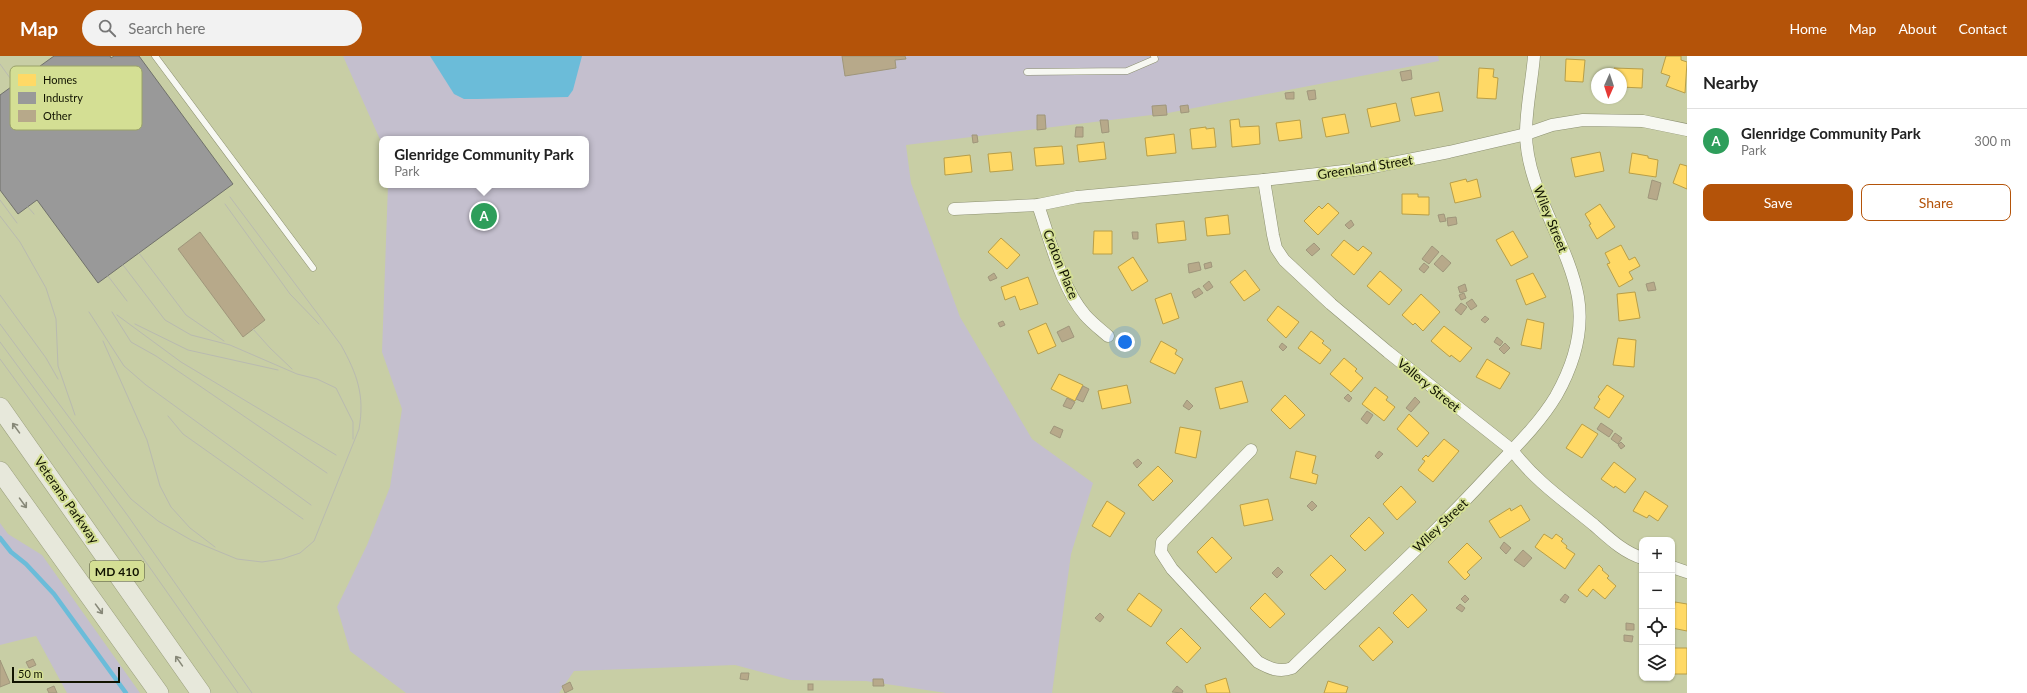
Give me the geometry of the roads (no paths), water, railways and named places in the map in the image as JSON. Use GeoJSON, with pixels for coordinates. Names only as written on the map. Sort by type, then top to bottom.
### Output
{"type":"FeatureCollection","features":[{"type":"Feature","properties":{"kind":"main road","name":"Veterans Parkway"},"geometry":{"type":"LineString","coordinates":[[0,407],[201,693]]}},
{"type":"Feature","properties":{"kind":"main road","name":"MD 410"},"geometry":{"type":"LineString","coordinates":[[0,471],[159,693]]}},
{"type":"Feature","properties":{"kind":"street","name":"Wiley Street"},"geometry":{"type":"LineString","coordinates":[[1251,450],[1162,542],[1161,552],[1172,569],[1258,662],[1276,670],[1286,671],[1292,668],[1462,504],[1512,450],[1555,397],[1569,371],[1578,341],[1580,315],[1573,277],[1534,176],[1526,134],[1534,56]]}},
{"type":"Feature","properties":{"kind":"street","name":"Greenland Street"},"geometry":{"type":"LineString","coordinates":[[954,210],[1038,205],[1077,197],[1264,180],[1362,169],[1449,152],[1526,134],[1552,125],[1583,120],[1614,119],[1643,121],[1687,130]]}},
{"type":"Feature","properties":{"kind":"street","name":"Vallery Street"},"geometry":{"type":"LineString","coordinates":[[1264,180],[1276,248],[1284,260],[1331,304],[1388,352],[1512,450],[1532,473],[1576,511],[1624,550],[1639,557]]}},
{"type":"Feature","properties":{"kind":"street","name":"Croton Place"},"geometry":{"type":"LineString","coordinates":[[1038,205],[1060,268],[1072,296],[1084,315],[1108,336]]}},
{"type":"Feature","properties":{"kind":"street"},"geometry":{"type":"LineString","coordinates":[[1675,568],[1687,572]]}},
{"type":"Feature","properties":{"kind":"lane"},"geometry":{"type":"LineString","coordinates":[[155,56],[313,268]]}},
{"type":"Feature","properties":{"kind":"lane"},"geometry":{"type":"LineString","coordinates":[[1027,72],[1127,71],[1155,59],[1154,56]]}},
{"type":"Feature","properties":{"kind":"water"},"geometry":{"type":"Polygon","coordinates":[[[430,56],[582,56],[573,90],[568,97],[464,99],[454,94],[430,56]]]}},
{"type":"Feature","properties":{"kind":"waterway"},"geometry":{"type":"LineString","coordinates":[[0,538],[11,552],[26,564],[54,594],[126,693]]}},
{"type":"Feature","properties":{"kind":"tram line"},"geometry":{"type":"LineString","coordinates":[[0,64],[10,78]]}},
{"type":"Feature","properties":{"kind":"tram line"},"geometry":{"type":"LineString","coordinates":[[0,324],[131,499],[158,521],[191,540],[237,559],[262,562],[282,559],[300,553],[314,541],[359,429],[361,417],[360,395],[355,375],[341,345],[230,197]]}},
{"type":"Feature","properties":{"kind":"tram line"},"geometry":{"type":"LineString","coordinates":[[0,200],[17,223]]}},
{"type":"Feature","properties":{"kind":"tram line"},"geometry":{"type":"LineString","coordinates":[[225,204],[290,294],[319,324]]}},
{"type":"Feature","properties":{"kind":"tram line"},"geometry":{"type":"LineString","coordinates":[[28,207],[34,214]]}},
{"type":"Feature","properties":{"kind":"tram line"},"geometry":{"type":"LineString","coordinates":[[0,216],[20,242],[46,288],[56,319],[58,366],[75,415]]}},
{"type":"Feature","properties":{"kind":"tram line"},"geometry":{"type":"LineString","coordinates":[[139,253],[186,315],[224,341]]}},
{"type":"Feature","properties":{"kind":"tram line"},"geometry":{"type":"LineString","coordinates":[[123,265],[165,320],[191,335],[230,345],[297,374],[317,379],[336,388],[353,422],[353,439]]}},
{"type":"Feature","properties":{"kind":"tram line"},"geometry":{"type":"LineString","coordinates":[[108,276],[127,301]]}},
{"type":"Feature","properties":{"kind":"tram line"},"geometry":{"type":"LineString","coordinates":[[0,295],[46,358],[58,379]]}},
{"type":"Feature","properties":{"kind":"tram line"},"geometry":{"type":"LineString","coordinates":[[89,312],[124,366],[146,385],[311,505]]}},
{"type":"Feature","properties":{"kind":"tram line"},"geometry":{"type":"LineString","coordinates":[[112,312],[131,342],[156,356],[327,473]]}},
{"type":"Feature","properties":{"kind":"tram line"},"geometry":{"type":"LineString","coordinates":[[117,315],[181,362],[336,455]]}},
{"type":"Feature","properties":{"kind":"tram line"},"geometry":{"type":"LineString","coordinates":[[135,324],[188,350],[278,370]]}},
{"type":"Feature","properties":{"kind":"tram line"},"geometry":{"type":"LineString","coordinates":[[253,329],[292,369]]}},
{"type":"Feature","properties":{"kind":"tram line"},"geometry":{"type":"LineString","coordinates":[[103,341],[147,440],[160,486],[171,507],[190,528],[215,547]]}},
{"type":"Feature","properties":{"kind":"tram line"},"geometry":{"type":"LineString","coordinates":[[0,342],[128,516],[252,693]]}},
{"type":"Feature","properties":{"kind":"tram line"},"geometry":{"type":"LineString","coordinates":[[0,359],[84,474],[238,693]]}},
{"type":"Feature","properties":{"kind":"tram line"},"geometry":{"type":"LineString","coordinates":[[168,416],[183,434],[303,519]]}},
{"type":"Feature","properties":{"kind":"place","name":"Glenridge Community Park"},"geometry":{"type":"Point","coordinates":[484,216]}}]}
